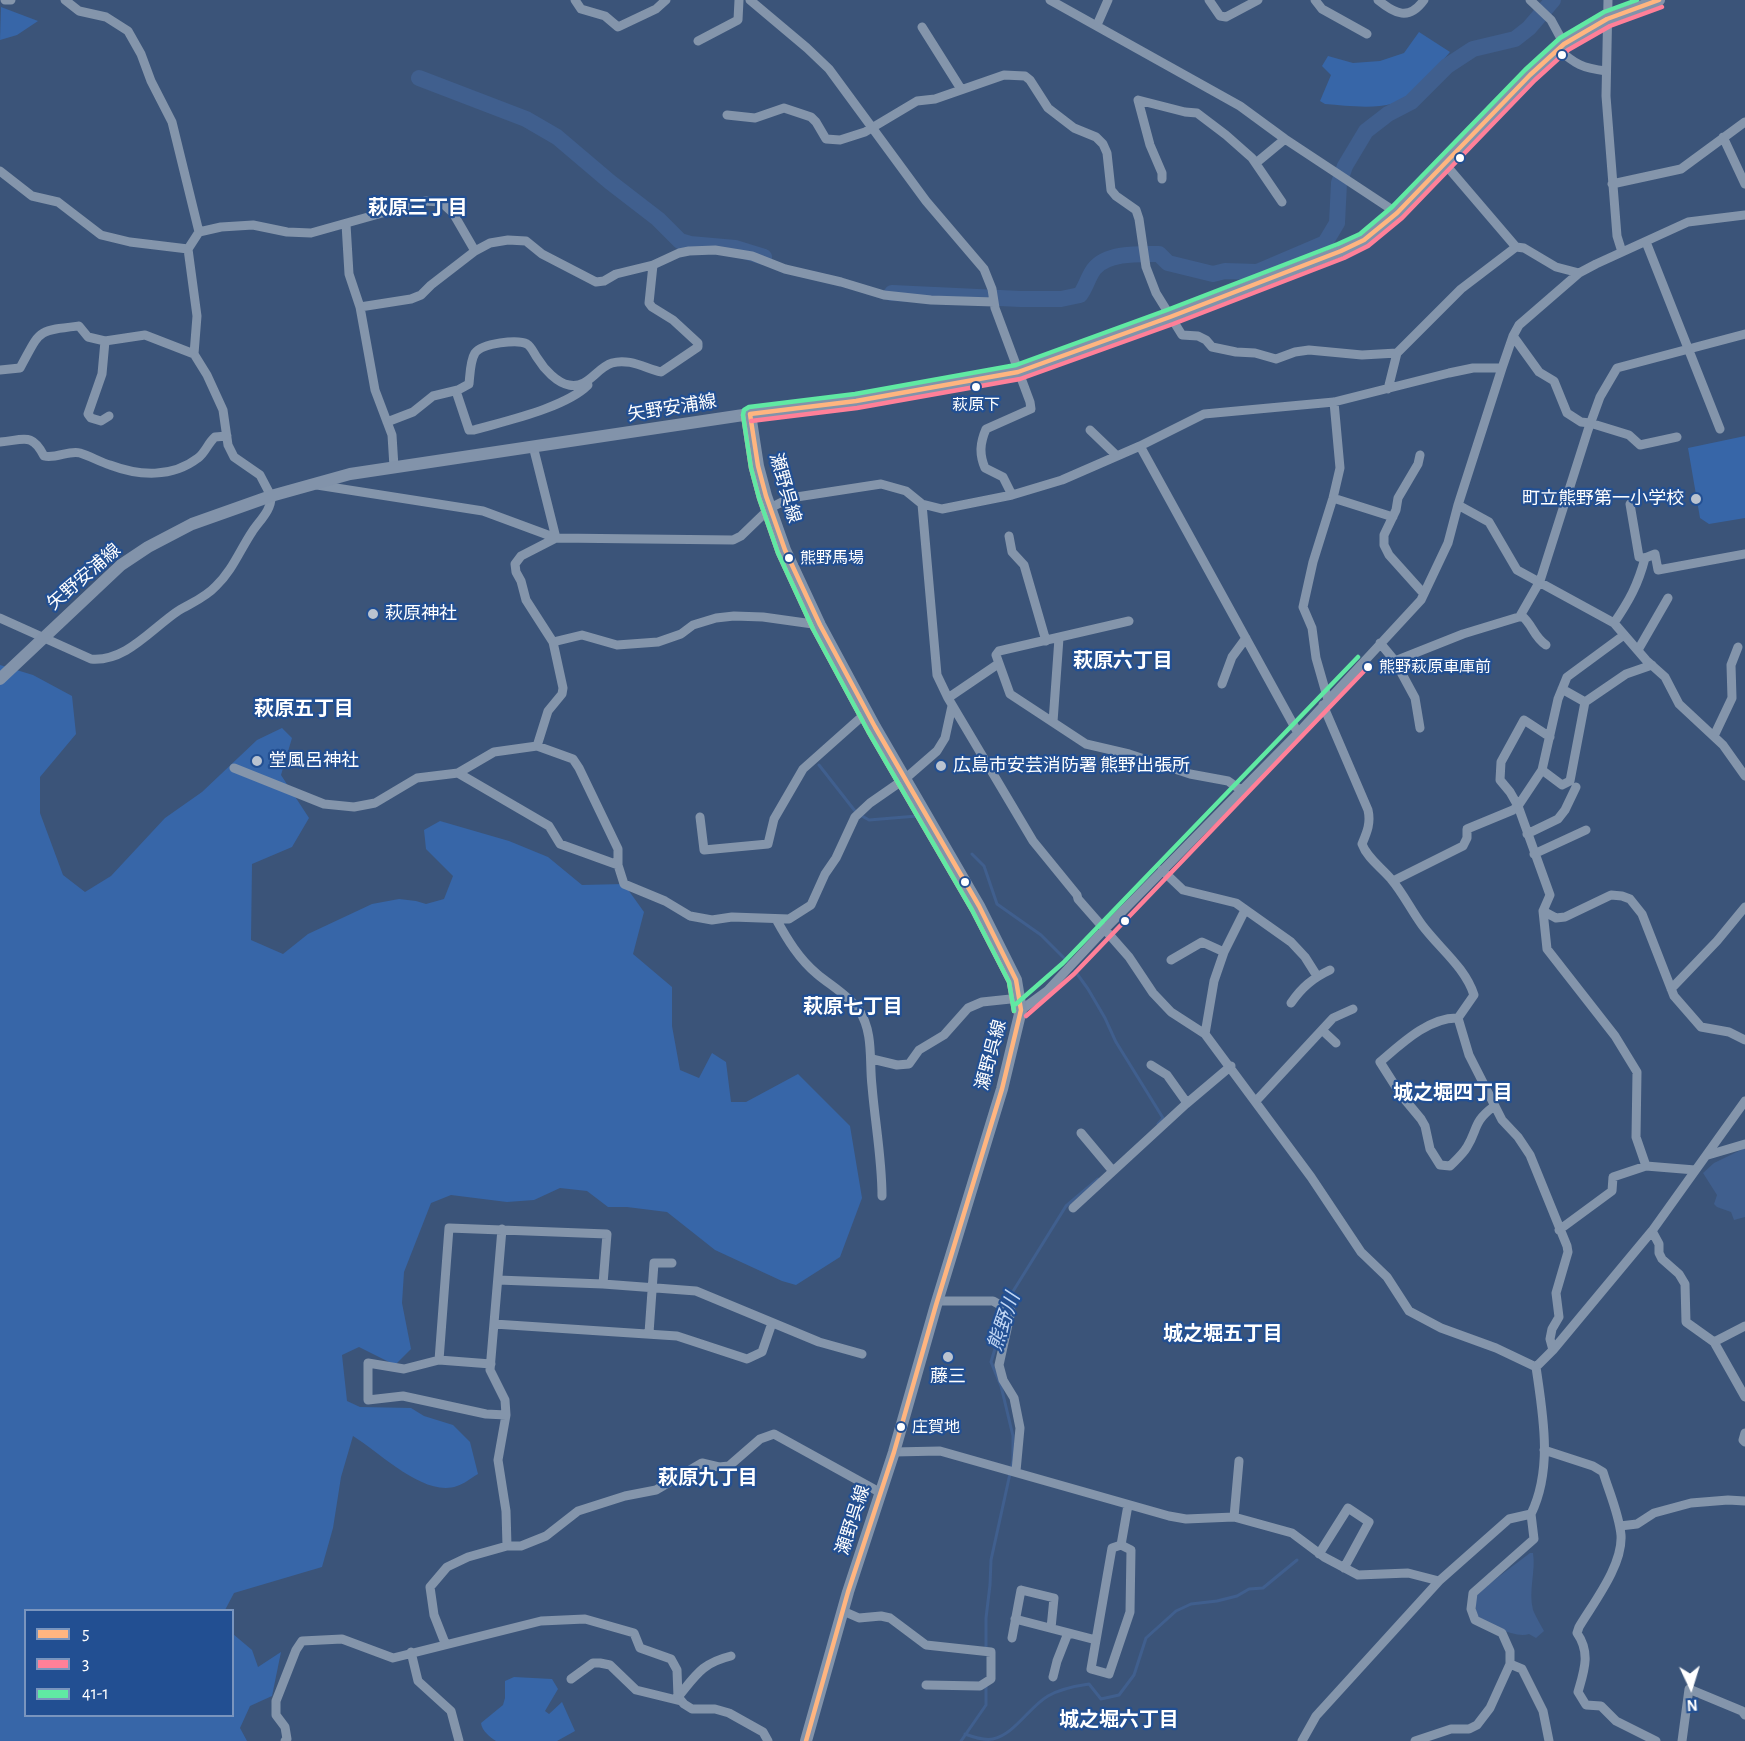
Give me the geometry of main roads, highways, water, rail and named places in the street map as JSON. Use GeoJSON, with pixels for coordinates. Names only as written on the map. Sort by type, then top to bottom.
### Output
{"type":"FeatureCollection","features":[{"type":"Feature","properties":{"kind":"main road","name":"矢野安浦線"},"geometry":{"type":"LineString","coordinates":[[0,679],[122,565],[148,547],[192,524],[271,496],[350,474],[750,414],[856,401],[1018,372],[1170,317],[1341,251],[1364,240],[1397,213],[1561,46],[1607,19],[1659,0]]}},
{"type":"Feature","properties":{"kind":"main road","name":"瀬野呉線"},"geometry":{"type":"LineString","coordinates":[[750,414],[758,466],[785,550],[820,625],[867,712],[979,906],[1016,980],[1020,1004],[1002,1089],[894,1452],[843,1611],[806,1741]]}},
{"type":"Feature","properties":{"kind":"waterway"},"geometry":{"type":"LineString","coordinates":[[892,293],[1061,299],[1080,295],[1094,269],[1107,259],[1116,257],[1159,254],[1168,263],[1213,274],[1225,271],[1257,272],[1325,243],[1337,223],[1339,183],[1345,166],[1366,131],[1388,114],[1411,102],[1447,66],[1473,49],[1515,39],[1529,28],[1553,0]]}},
{"type":"Feature","properties":{"kind":"waterway"},"geometry":{"type":"LineString","coordinates":[[419,78],[526,119],[557,137],[658,219],[680,241],[735,248],[764,257]]}},
{"type":"Feature","properties":{"kind":"waterway","name":"熊野川"},"geometry":{"type":"LineString","coordinates":[[819,765],[855,811]]}},
{"type":"Feature","properties":{"kind":"waterway","name":"熊野川"},"geometry":{"type":"LineString","coordinates":[[862,816],[869,820],[917,816]]}},
{"type":"Feature","properties":{"kind":"waterway","name":"熊野川"},"geometry":{"type":"LineString","coordinates":[[972,854],[984,866],[997,904],[1041,935],[1069,963]]}},
{"type":"Feature","properties":{"kind":"waterway","name":"熊野川"},"geometry":{"type":"LineString","coordinates":[[1075,971],[1088,989],[1116,1042],[1163,1118],[1158,1124]]}},
{"type":"Feature","properties":{"kind":"waterway","name":"熊野川"},"geometry":{"type":"LineString","coordinates":[[986,1648],[991,1560],[1013,1460],[1013,1436],[1001,1386],[991,1362],[1012,1293],[1066,1206],[1098,1179]]}},
{"type":"Feature","properties":{"kind":"waterway"},"geometry":{"type":"LineString","coordinates":[[965,1734],[986,1739],[1001,1736],[1041,1701],[1068,1688],[1089,1684],[1101,1699],[1119,1695],[1134,1675],[1146,1638],[1176,1611],[1191,1604],[1217,1601],[1237,1596],[1249,1589],[1263,1588],[1297,1560]]}},
{"type":"Feature","properties":{"kind":"waterway","name":"熊野川"},"geometry":{"type":"LineString","coordinates":[[961,1741],[986,1705],[986,1685]]}},
{"type":"Feature","properties":{"kind":"place","name":"萩原下"},"geometry":{"type":"Point","coordinates":[976,387]}},
{"type":"Feature","properties":{"kind":"place","name":"町立熊野第一小学校"},"geometry":{"type":"Point","coordinates":[1696,499]}},
{"type":"Feature","properties":{"kind":"place","name":"熊野馬場"},"geometry":{"type":"Point","coordinates":[789,558]}},
{"type":"Feature","properties":{"kind":"place","name":"萩原神社"},"geometry":{"type":"Point","coordinates":[373,614]}},
{"type":"Feature","properties":{"kind":"place","name":"熊野萩原車庫前"},"geometry":{"type":"Point","coordinates":[1368,667]}},
{"type":"Feature","properties":{"kind":"place","name":"堂風呂神社"},"geometry":{"type":"Point","coordinates":[257,761]}},
{"type":"Feature","properties":{"kind":"place","name":"広島市安芸消防署 熊野出張所"},"geometry":{"type":"Point","coordinates":[941,766]}},
{"type":"Feature","properties":{"kind":"place","name":"藤三"},"geometry":{"type":"Point","coordinates":[948,1357]}},
{"type":"Feature","properties":{"kind":"place","name":"庄賀地"},"geometry":{"type":"Point","coordinates":[901,1427]}},
{"type":"Feature","properties":{"kind":"district","name":"萩原三丁目"},"geometry":{"type":"Point","coordinates":[418,208]}},
{"type":"Feature","properties":{"kind":"district","name":"萩原六丁目"},"geometry":{"type":"Point","coordinates":[1123,661]}},
{"type":"Feature","properties":{"kind":"district","name":"萩原五丁目"},"geometry":{"type":"Point","coordinates":[304,709]}},
{"type":"Feature","properties":{"kind":"district","name":"萩原七丁目"},"geometry":{"type":"Point","coordinates":[853,1007]}},
{"type":"Feature","properties":{"kind":"district","name":"城之堀四丁目"},"geometry":{"type":"Point","coordinates":[1453,1093]}},
{"type":"Feature","properties":{"kind":"district","name":"城之堀五丁目"},"geometry":{"type":"Point","coordinates":[1223,1334]}},
{"type":"Feature","properties":{"kind":"district","name":"萩原九丁目"},"geometry":{"type":"Point","coordinates":[708,1478]}},
{"type":"Feature","properties":{"kind":"district","name":"城之堀六丁目"},"geometry":{"type":"Point","coordinates":[1119,1720]}}]}
